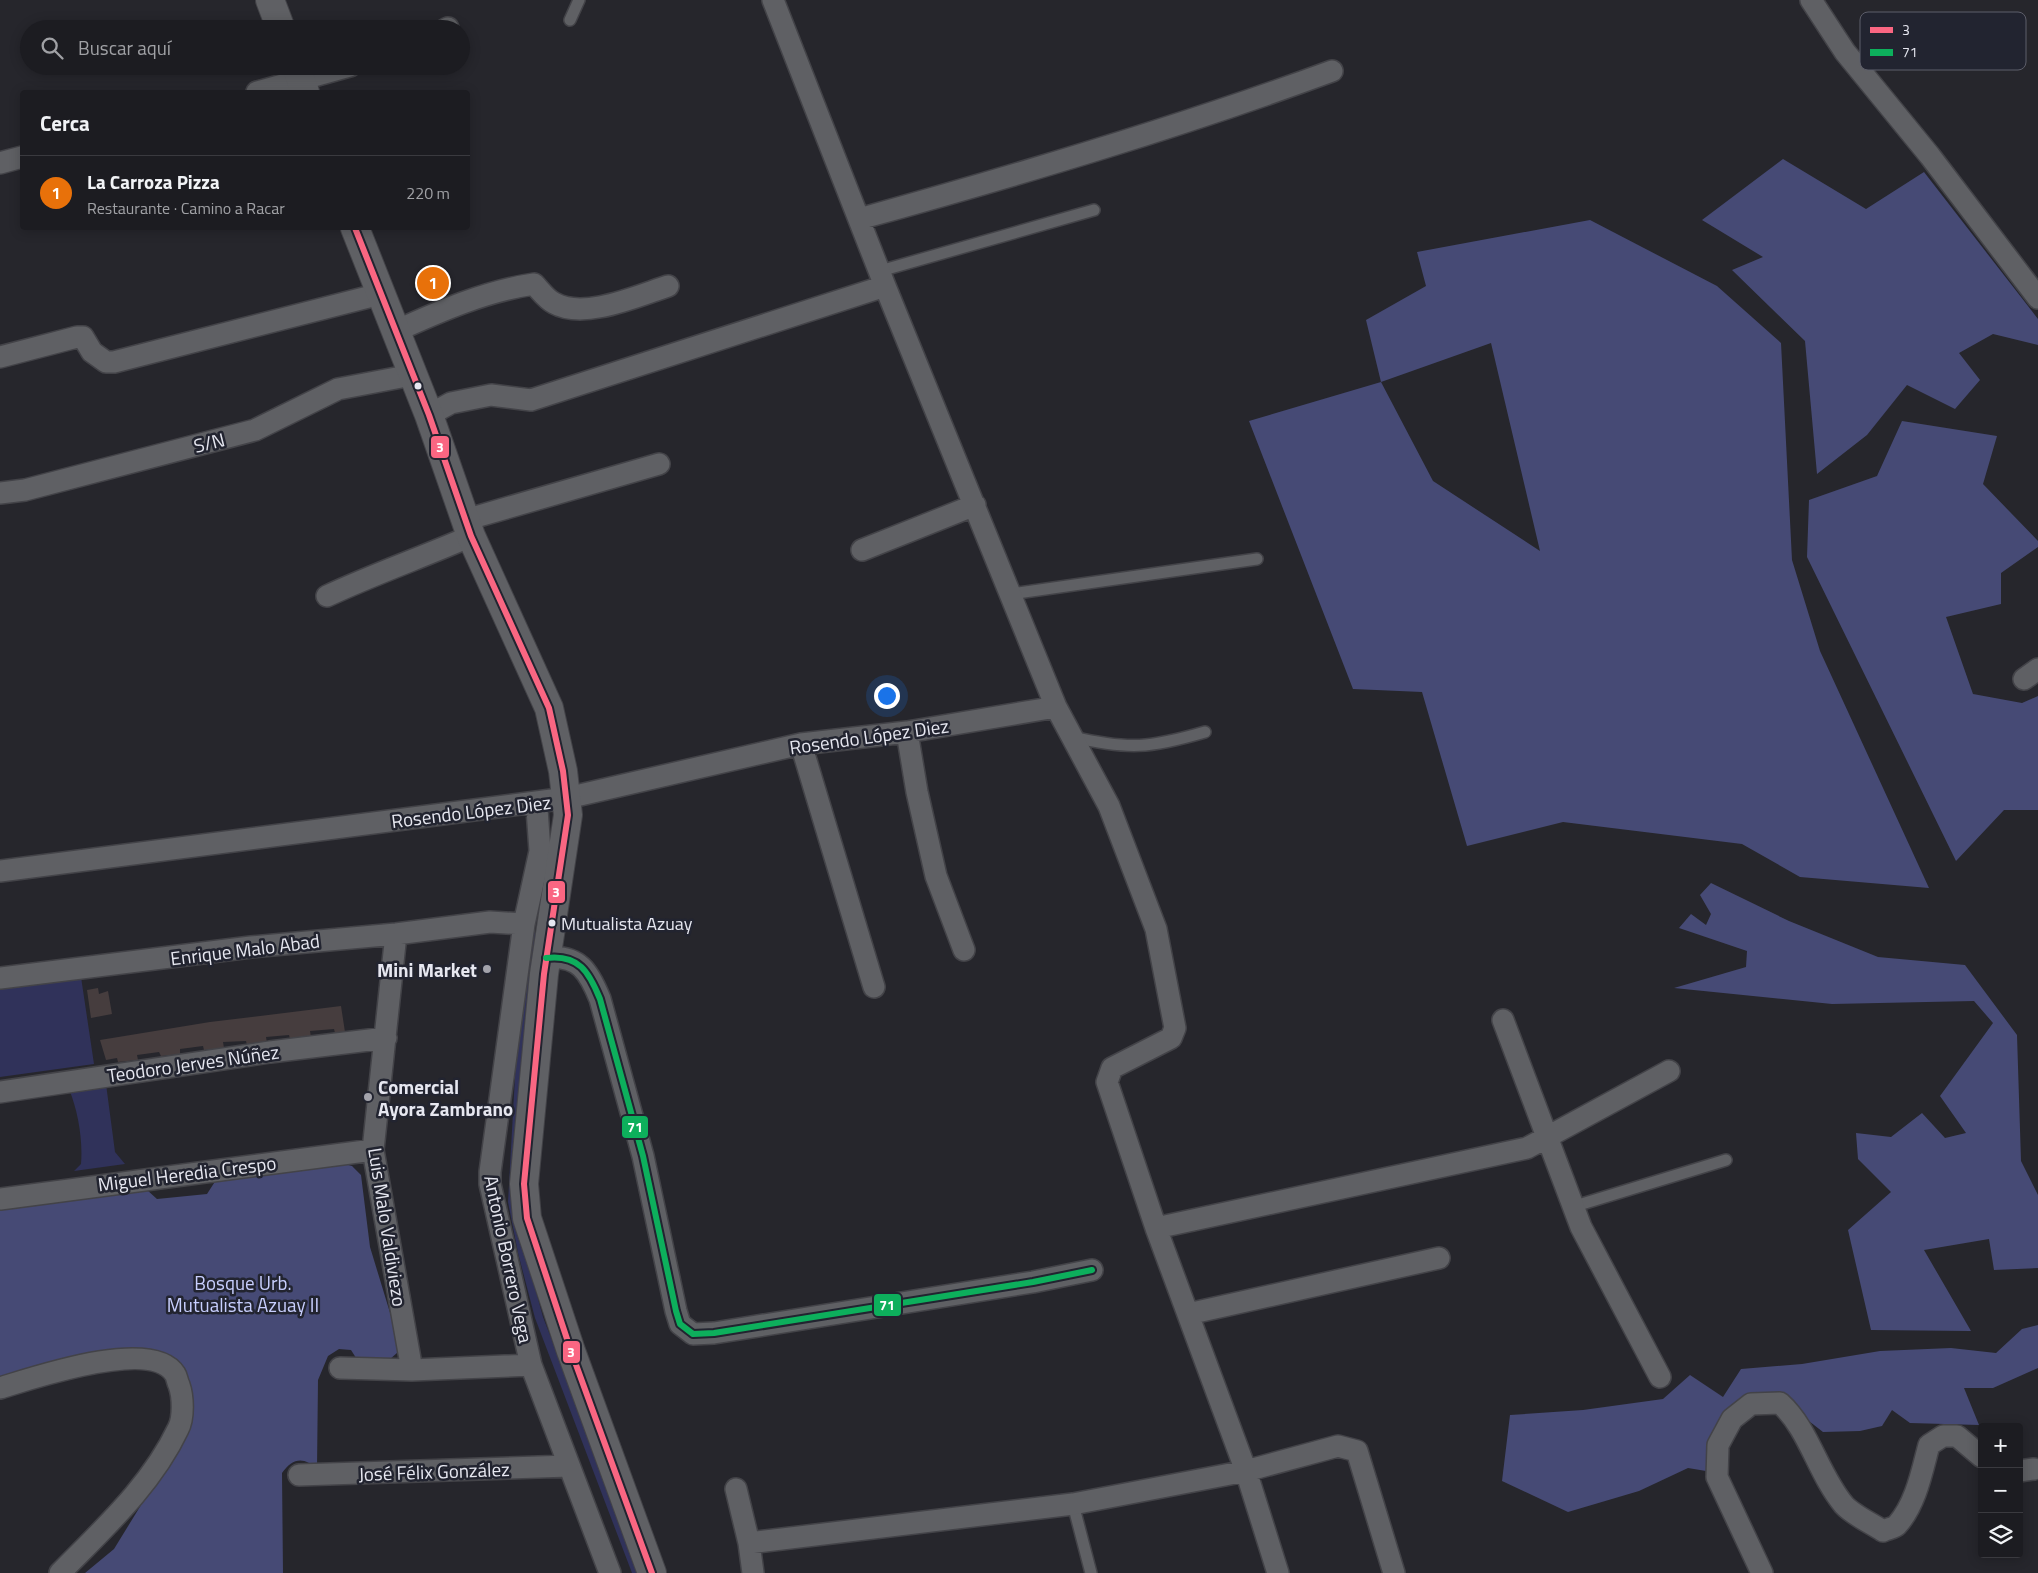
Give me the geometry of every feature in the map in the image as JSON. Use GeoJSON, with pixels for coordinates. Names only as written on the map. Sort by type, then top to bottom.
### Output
{"type":"FeatureCollection","features":[{"type":"Feature","properties":{"kind":"street"},"geometry":{"type":"LineString","coordinates":[[270,0],[278,20]]}},
{"type":"Feature","properties":{"kind":"street"},"geometry":{"type":"LineString","coordinates":[[772,0],[860,219],[882,279],[1056,707],[1109,806],[1156,929],[1175,1028],[1171,1038],[1112,1068],[1107,1082],[1156,1228],[1246,1471],[1278,1573]]}},
{"type":"Feature","properties":{"kind":"street"},"geometry":{"type":"LineString","coordinates":[[1811,0],[1845,52],[1930,156],[2038,298]]}},
{"type":"Feature","properties":{"kind":"street"},"geometry":{"type":"LineString","coordinates":[[860,219],[1010,177],[1267,95],[1332,72]]}},
{"type":"Feature","properties":{"kind":"street"},"geometry":{"type":"LineString","coordinates":[[264,90],[315,75]]}},
{"type":"Feature","properties":{"kind":"street"},"geometry":{"type":"LineString","coordinates":[[0,163],[20,158]]}},
{"type":"Feature","properties":{"kind":"street"},"geometry":{"type":"LineString","coordinates":[[357,230],[380,294],[429,415],[468,528],[549,708],[568,807],[546,958],[524,1184],[527,1218],[571,1352],[652,1573]]}},
{"type":"Feature","properties":{"kind":"street"},"geometry":{"type":"LineString","coordinates":[[429,415],[451,403],[491,395],[532,400],[882,279]]}},
{"type":"Feature","properties":{"kind":"street"},"geometry":{"type":"LineString","coordinates":[[396,331],[428,317],[510,288],[534,284],[553,303],[574,308],[594,308],[668,286]]}},
{"type":"Feature","properties":{"kind":"street"},"geometry":{"type":"LineString","coordinates":[[0,357],[83,337],[92,352],[106,362],[114,362],[380,294]]}},
{"type":"Feature","properties":{"kind":"street","name":"S/N"},"geometry":{"type":"LineString","coordinates":[[0,493],[25,490],[96,470],[256,430],[338,389],[412,375]]}},
{"type":"Feature","properties":{"kind":"street"},"geometry":{"type":"LineString","coordinates":[[327,596],[371,575],[416,560],[468,528],[659,464]]}},
{"type":"Feature","properties":{"kind":"street"},"geometry":{"type":"LineString","coordinates":[[862,550],[975,505]]}},
{"type":"Feature","properties":{"kind":"street","name":"Rosendo López Diez"},"geometry":{"type":"LineString","coordinates":[[0,871],[529,804],[568,807],[801,744],[907,732],[1056,707]]}},
{"type":"Feature","properties":{"kind":"street"},"geometry":{"type":"LineString","coordinates":[[907,732],[936,876],[964,950]]}},
{"type":"Feature","properties":{"kind":"street"},"geometry":{"type":"LineString","coordinates":[[801,744],[874,987]]}},
{"type":"Feature","properties":{"kind":"street","name":"Antonio Borrero Vega"},"geometry":{"type":"LineString","coordinates":[[529,804],[537,809],[540,850],[524,928],[490,1172],[490,1184],[531,1365],[610,1573]]}},
{"type":"Feature","properties":{"kind":"street","name":"Enrique Malo Abad"},"geometry":{"type":"LineString","coordinates":[[0,978],[251,947],[396,934],[490,922],[524,928]]}},
{"type":"Feature","properties":{"kind":"street","name":"Luis Malo Valdiviezo"},"geometry":{"type":"LineString","coordinates":[[396,934],[373,1150],[412,1370]]}},
{"type":"Feature","properties":{"kind":"street"},"geometry":{"type":"LineString","coordinates":[[546,958],[557,957],[573,960],[593,982],[600,999],[643,1156],[676,1311],[680,1324],[693,1334],[714,1333],[1033,1282],[1092,1270]]}},
{"type":"Feature","properties":{"kind":"street"},"geometry":{"type":"LineString","coordinates":[[1503,1020],[1572,1207],[1660,1377]]}},
{"type":"Feature","properties":{"kind":"street","name":"Teodoro Jerves Núñez"},"geometry":{"type":"LineString","coordinates":[[0,1092],[270,1052],[386,1038]]}},
{"type":"Feature","properties":{"kind":"street"},"geometry":{"type":"LineString","coordinates":[[1156,1228],[1527,1148],[1669,1071]]}},
{"type":"Feature","properties":{"kind":"street","name":"Miguel Heredia Crespo"},"geometry":{"type":"LineString","coordinates":[[0,1199],[373,1150]]}},
{"type":"Feature","properties":{"kind":"street"},"geometry":{"type":"LineString","coordinates":[[1188,1314],[1439,1258]]}},
{"type":"Feature","properties":{"kind":"street"},"geometry":{"type":"LineString","coordinates":[[0,1388],[75,1365],[142,1358],[159,1362],[174,1373],[182,1394],[180,1427],[162,1459],[121,1510],[60,1573]]}},
{"type":"Feature","properties":{"kind":"street"},"geometry":{"type":"LineString","coordinates":[[340,1368],[412,1370],[531,1365]]}},
{"type":"Feature","properties":{"kind":"street"},"geometry":{"type":"LineString","coordinates":[[1762,1573],[1717,1477],[1718,1445],[1732,1419],[1751,1404],[1780,1403],[1794,1416],[1816,1462],[1845,1506],[1883,1531],[1896,1526],[1909,1505],[1920,1482],[1929,1445],[1943,1436],[1957,1436],[1978,1454]]}},
{"type":"Feature","properties":{"kind":"street"},"geometry":{"type":"LineString","coordinates":[[749,1542],[1073,1504],[1246,1471],[1338,1446],[1357,1451],[1394,1573]]}},
{"type":"Feature","properties":{"kind":"street","name":"José Félix González"},"geometry":{"type":"LineString","coordinates":[[299,1475],[570,1466]]}},
{"type":"Feature","properties":{"kind":"street"},"geometry":{"type":"LineString","coordinates":[[736,1489],[749,1542],[752,1573]]}},
{"type":"Feature","properties":{"kind":"lane"},"geometry":{"type":"LineString","coordinates":[[570,20],[580,0]]}},
{"type":"Feature","properties":{"kind":"lane"},"geometry":{"type":"LineString","coordinates":[[882,279],[1094,210]]}},
{"type":"Feature","properties":{"kind":"lane"},"geometry":{"type":"LineString","coordinates":[[1011,594],[1257,559]]}},
{"type":"Feature","properties":{"kind":"lane"},"geometry":{"type":"LineString","coordinates":[[1072,737],[1110,746],[1144,747],[1205,732]]}},
{"type":"Feature","properties":{"kind":"lane"},"geometry":{"type":"LineString","coordinates":[[1572,1207],[1726,1160]]}},
{"type":"Feature","properties":{"kind":"lane"},"geometry":{"type":"LineString","coordinates":[[1073,1504],[1090,1573]]}},
{"type":"Feature","properties":{"kind":"shaded area"},"geometry":{"type":"Polygon","coordinates":[[[529,923],[536,935],[525,1018],[520,1119],[525,1251],[543,1317],[642,1573],[632,1573],[535,1318],[518,1253],[508,1202],[518,1023],[529,923]]]}},
{"type":"Feature","properties":{"kind":"shaded area"},"geometry":{"type":"Polygon","coordinates":[[[81,977],[94,1064],[0,1077],[0,987],[81,977]]]}},
{"type":"Feature","properties":{"kind":"shaded area"},"geometry":{"type":"Polygon","coordinates":[[[106,1084],[115,1152],[125,1164],[74,1171],[81,1164],[81,1145],[77,1116],[69,1089],[106,1084]]]}},
{"type":"Feature","properties":{"kind":"green space"},"geometry":{"type":"Polygon","coordinates":[[[1783,159],[1866,209],[1924,172],[2038,319],[2038,345],[1993,334],[1959,353],[1980,380],[1955,409],[1907,385],[1867,435],[1817,474],[1805,341],[1732,270],[1763,257],[1702,220],[1783,159]]]}},
{"type":"Feature","properties":{"kind":"green space"},"geometry":{"type":"Polygon","coordinates":[[[1590,220],[1717,286],[1781,343],[1792,560],[1820,651],[1929,888],[1800,877],[1742,844],[1563,822],[1467,846],[1422,692],[1353,689],[1249,421],[1381,382],[1366,320],[1426,286],[1417,252],[1590,220]],[[1491,343],[1381,382],[1433,481],[1540,551],[1491,343]]]}},
{"type":"Feature","properties":{"kind":"green space"},"geometry":{"type":"Polygon","coordinates":[[[1902,421],[1997,436],[1983,484],[2038,541],[2038,547],[2001,573],[2001,604],[1946,617],[1973,694],[2022,703],[2038,696],[2038,810],[2004,810],[1956,861],[1807,557],[1809,500],[1877,476],[1902,421]]]}},
{"type":"Feature","properties":{"kind":"green space"},"geometry":{"type":"Polygon","coordinates":[[[1711,883],[1789,921],[1878,957],[1965,965],[2017,1035],[2021,1161],[2038,1195],[2038,1268],[1994,1270],[1989,1239],[1924,1250],[1971,1331],[1871,1330],[1848,1230],[1891,1192],[1858,1159],[1856,1133],[1891,1137],[1922,1113],[1945,1138],[1966,1133],[1940,1096],[1993,1023],[1974,1001],[1832,1004],[1674,988],[1746,967],[1747,951],[1679,928],[1691,914],[1706,925],[1711,914],[1700,895],[1711,883]]]}},
{"type":"Feature","properties":{"kind":"green space","name":"Bosque Urb. Mutualista Azuay II"},"geometry":{"type":"Polygon","coordinates":[[[337,1162],[352,1166],[361,1175],[370,1247],[398,1339],[398,1352],[389,1360],[358,1361],[351,1350],[339,1349],[328,1356],[318,1380],[317,1469],[307,1462],[298,1460],[290,1464],[282,1473],[283,1573],[85,1573],[114,1549],[165,1466],[186,1385],[154,1358],[0,1381],[0,1210],[147,1190],[157,1199],[207,1194],[216,1180],[337,1162]]]}},
{"type":"Feature","properties":{"kind":"green space"},"geometry":{"type":"Polygon","coordinates":[[[2038,1325],[2038,1368],[1993,1388],[1964,1388],[1978,1425],[1910,1423],[1892,1410],[1882,1426],[1860,1431],[1823,1432],[1796,1411],[1724,1415],[1709,1439],[1706,1471],[1688,1468],[1639,1491],[1568,1512],[1502,1481],[1510,1415],[1583,1410],[1663,1399],[1690,1375],[1723,1397],[1741,1369],[1802,1364],[1880,1351],[1951,1348],[1996,1353],[2022,1329],[2038,1325]]]}},
{"type":"Feature","properties":{"kind":"building"},"geometry":{"type":"Polygon","coordinates":[[[98,988],[99,994],[108,991],[112,1014],[91,1018],[87,990],[98,988]]]}},
{"type":"Feature","properties":{"kind":"building"},"geometry":{"type":"Polygon","coordinates":[[[341,1006],[345,1032],[335,1033],[334,1029],[310,1031],[311,1037],[290,1039],[289,1035],[266,1037],[267,1043],[247,1045],[246,1041],[223,1042],[224,1048],[204,1050],[203,1046],[180,1049],[180,1054],[161,1056],[159,1052],[137,1055],[138,1060],[118,1062],[117,1058],[106,1060],[100,1040],[210,1022],[341,1006]]]}},
{"type":"Feature","properties":{"kind":"transit line","name":"3"},"geometry":{"type":"LineString","coordinates":[[356,230],[429,415],[471,536],[549,708],[563,771],[568,815],[544,974],[524,1184],[527,1218],[571,1351],[652,1573]]}},
{"type":"Feature","properties":{"kind":"transit line","name":"71"},"geometry":{"type":"LineString","coordinates":[[546,958],[567,959],[575,962],[587,973],[600,999],[643,1156],[676,1311],[680,1324],[693,1334],[714,1333],[1033,1282],[1092,1270]]}},
{"type":"Feature","properties":{"kind":"place","name":"La Carroza Pizza"},"geometry":{"type":"Point","coordinates":[433,283]}},
{"type":"Feature","properties":{"kind":"place","name":"Mutualista Azuay"},"geometry":{"type":"Point","coordinates":[552,923]}},
{"type":"Feature","properties":{"kind":"place","name":"Mini Market"},"geometry":{"type":"Point","coordinates":[487,969]}},
{"type":"Feature","properties":{"kind":"place","name":"Comercial Ayora Zambrano"},"geometry":{"type":"Point","coordinates":[368,1097]}}]}
